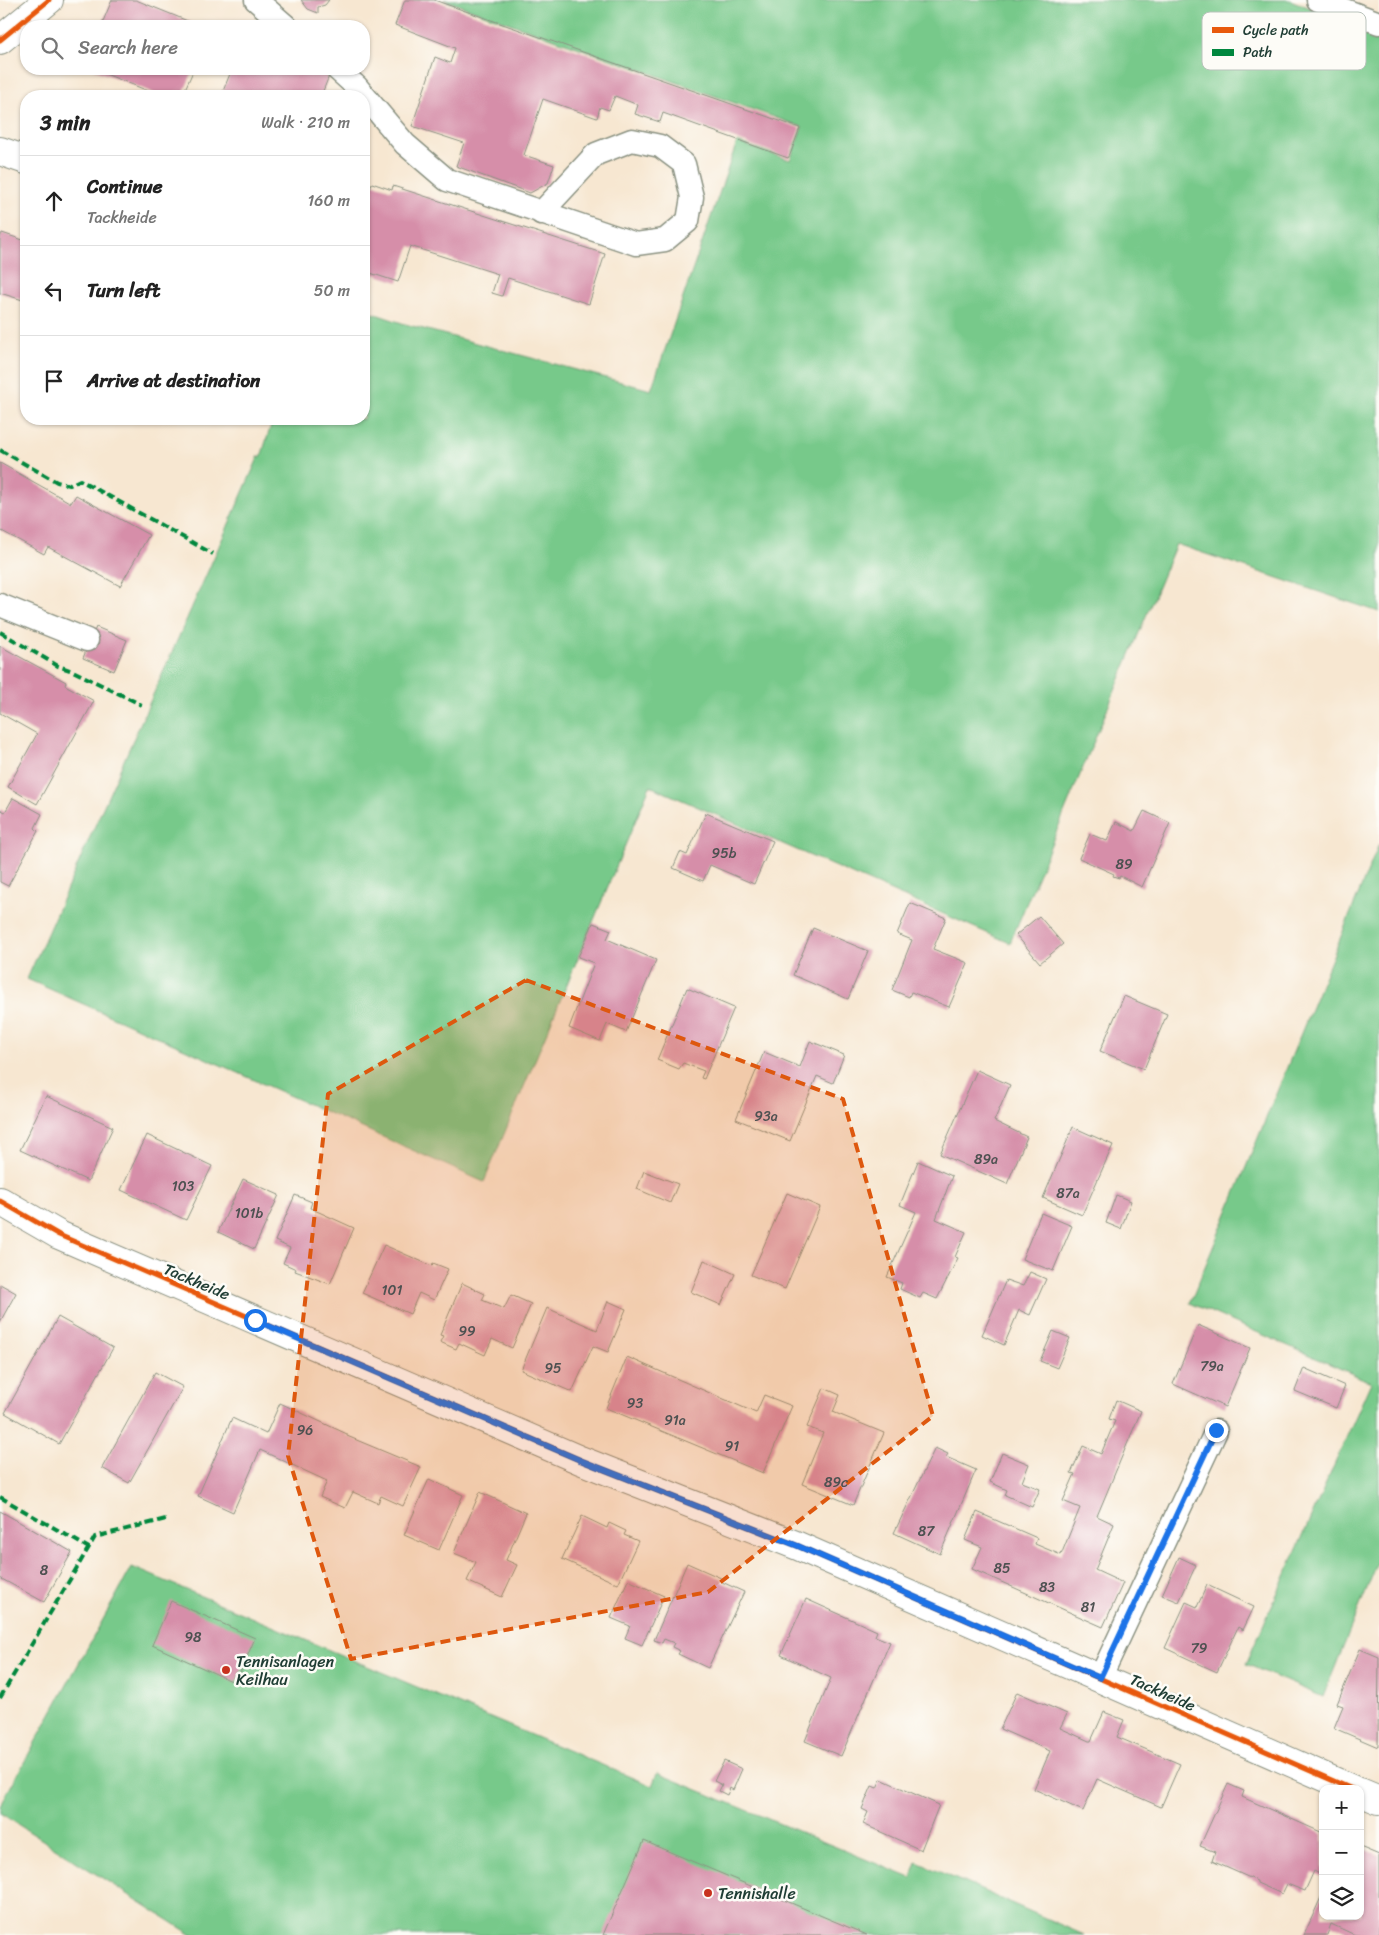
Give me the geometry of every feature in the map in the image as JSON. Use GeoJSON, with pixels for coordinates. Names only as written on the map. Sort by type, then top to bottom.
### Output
{"type":"FeatureCollection","features":[{"type":"Feature","properties":{"kind":"street"},"geometry":{"type":"LineString","coordinates":[[24,20],[49,0]]}},
{"type":"Feature","properties":{"kind":"street"},"geometry":{"type":"LineString","coordinates":[[0,40],[20,24]]}},
{"type":"Feature","properties":{"kind":"street"},"geometry":{"type":"LineString","coordinates":[[0,151],[20,158]]}},
{"type":"Feature","properties":{"kind":"street","name":"Tackheide"},"geometry":{"type":"LineString","coordinates":[[0,1200],[59,1235],[79,1244],[580,1460],[798,1546],[1343,1785]]}},
{"type":"Feature","properties":{"kind":"street"},"geometry":{"type":"LineString","coordinates":[[1364,1794],[1379,1800]]}},
{"type":"Feature","properties":{"kind":"lane"},"geometry":{"type":"LineString","coordinates":[[256,0],[279,20]]}},
{"type":"Feature","properties":{"kind":"lane"},"geometry":{"type":"LineString","coordinates":[[1318,0],[1350,12]]}},
{"type":"Feature","properties":{"kind":"lane"},"geometry":{"type":"LineString","coordinates":[[1366,18],[1379,23]]}},
{"type":"Feature","properties":{"kind":"lane"},"geometry":{"type":"LineString","coordinates":[[344,75],[360,90]]}},
{"type":"Feature","properties":{"kind":"lane"},"geometry":{"type":"LineString","coordinates":[[370,102],[405,144],[446,180],[541,212],[636,244],[665,240],[688,222],[692,197],[684,164],[660,146],[632,140],[596,154],[541,212]]}},
{"type":"Feature","properties":{"kind":"lane"},"geometry":{"type":"LineString","coordinates":[[0,605],[87,640]]}},
{"type":"Feature","properties":{"kind":"lane"},"geometry":{"type":"LineString","coordinates":[[1100,1678],[1216,1430]]}},
{"type":"Feature","properties":{"kind":"highlighted area"},"geometry":{"type":"Polygon","coordinates":[[[526,980],[843,1099],[933,1416],[708,1592],[351,1659],[288,1456],[328,1094],[526,980]]]}},
{"type":"Feature","properties":{"kind":"green space"},"geometry":{"type":"Polygon","coordinates":[[[444,0],[1290,0],[1321,12],[1202,12],[1202,70],[1366,70],[1366,29],[1379,34],[1379,612],[1176,544],[1010,943],[650,786],[484,1182],[27,979],[259,456],[261,457],[271,425],[370,425],[370,312],[405,324],[651,390],[737,142],[790,160],[802,127],[444,0]]]}},
{"type":"Feature","properties":{"kind":"green space"},"geometry":{"type":"Polygon","coordinates":[[[1379,844],[1379,1559],[1323,1697],[1246,1664],[1371,1382],[1190,1303],[1379,844]]]}},
{"type":"Feature","properties":{"kind":"green space","name":"Tennisanlagen Keilhau"},"geometry":{"type":"Polygon","coordinates":[[[132,1567],[652,1786],[657,1773],[911,1878],[917,1862],[1084,1935],[192,1935],[0,1813],[0,1806],[132,1567]]]}},
{"type":"Feature","properties":{"kind":"building"},"geometry":{"type":"Polygon","coordinates":[[[112,0],[136,0],[185,20],[104,20],[112,0]]]}},
{"type":"Feature","properties":{"kind":"building"},"geometry":{"type":"Polygon","coordinates":[[[301,0],[329,0],[325,5],[318,7],[318,13],[308,9],[301,0]]]}},
{"type":"Feature","properties":{"kind":"building"},"geometry":{"type":"Polygon","coordinates":[[[405,0],[434,0],[800,128],[788,158],[663,113],[660,122],[635,114],[638,105],[615,96],[609,110],[600,107],[597,118],[543,99],[524,155],[554,165],[548,183],[530,193],[456,166],[464,143],[412,126],[435,57],[450,63],[455,48],[395,25],[405,0]]]}},
{"type":"Feature","properties":{"kind":"building"},"geometry":{"type":"Polygon","coordinates":[[[108,75],[191,75],[185,90],[146,90],[108,75]]]}},
{"type":"Feature","properties":{"kind":"building"},"geometry":{"type":"Polygon","coordinates":[[[230,75],[329,76],[323,90],[223,90],[230,75]]]}},
{"type":"Feature","properties":{"kind":"building"},"geometry":{"type":"Polygon","coordinates":[[[372,183],[392,190],[393,186],[605,254],[589,304],[508,278],[502,296],[492,293],[498,274],[410,246],[398,282],[370,273],[370,189],[372,183]]]}},
{"type":"Feature","properties":{"kind":"building"},"geometry":{"type":"Polygon","coordinates":[[[2,233],[20,239],[20,299],[0,293],[0,238],[2,233]]]}},
{"type":"Feature","properties":{"kind":"building"},"geometry":{"type":"Polygon","coordinates":[[[0,463],[71,503],[76,495],[149,535],[120,586],[48,547],[44,554],[0,530],[0,463]]]}},
{"type":"Feature","properties":{"kind":"building"},"geometry":{"type":"Polygon","coordinates":[[[96,627],[127,640],[114,671],[83,658],[96,627]]]}},
{"type":"Feature","properties":{"kind":"building"},"geometry":{"type":"Polygon","coordinates":[[[0,646],[66,682],[65,685],[94,701],[37,804],[8,787],[37,734],[0,713],[0,646]]]}},
{"type":"Feature","properties":{"kind":"building"},"geometry":{"type":"Polygon","coordinates":[[[13,798],[42,814],[35,828],[38,831],[8,886],[0,882],[0,809],[5,812],[13,798]]]}},
{"type":"Feature","properties":{"kind":"building"},"geometry":{"type":"Polygon","coordinates":[[[1144,811],[1170,823],[1142,887],[1120,876],[1119,878],[1113,876],[1114,874],[1079,858],[1090,834],[1107,841],[1116,822],[1134,831],[1144,811]]]}},
{"type":"Feature","properties":{"kind":"building"},"geometry":{"type":"Polygon","coordinates":[[[706,813],[773,841],[754,884],[710,865],[703,881],[673,868],[680,852],[687,855],[706,813]]]}},
{"type":"Feature","properties":{"kind":"building"},"geometry":{"type":"Polygon","coordinates":[[[910,903],[946,918],[933,949],[968,963],[949,1007],[911,992],[909,997],[892,990],[912,940],[897,934],[910,903]]]}},
{"type":"Feature","properties":{"kind":"building"},"geometry":{"type":"Polygon","coordinates":[[[1039,916],[1063,944],[1040,963],[1016,935],[1039,916]]]}},
{"type":"Feature","properties":{"kind":"building"},"geometry":{"type":"Polygon","coordinates":[[[593,923],[611,930],[607,939],[656,960],[626,1032],[607,1024],[600,1041],[569,1028],[594,963],[578,957],[593,923]]]}},
{"type":"Feature","properties":{"kind":"building"},"geometry":{"type":"Polygon","coordinates":[[[813,928],[868,951],[848,999],[793,975],[813,928]]]}},
{"type":"Feature","properties":{"kind":"building"},"geometry":{"type":"Polygon","coordinates":[[[687,988],[734,1008],[704,1079],[701,1078],[704,1071],[683,1063],[679,1069],[657,1060],[687,988]]]}},
{"type":"Feature","properties":{"kind":"building"},"geometry":{"type":"Polygon","coordinates":[[[1124,996],[1167,1014],[1144,1069],[1100,1051],[1124,996]]]}},
{"type":"Feature","properties":{"kind":"building"},"geometry":{"type":"Polygon","coordinates":[[[810,1041],[844,1055],[833,1083],[817,1076],[790,1141],[736,1119],[764,1052],[800,1067],[810,1041]]]}},
{"type":"Feature","properties":{"kind":"building"},"geometry":{"type":"Polygon","coordinates":[[[977,1070],[1010,1085],[994,1121],[1027,1137],[1007,1184],[940,1154],[977,1070]]]}},
{"type":"Feature","properties":{"kind":"building"},"geometry":{"type":"Polygon","coordinates":[[[46,1096],[113,1127],[88,1181],[20,1150],[46,1096]]]}},
{"type":"Feature","properties":{"kind":"building"},"geometry":{"type":"Polygon","coordinates":[[[1073,1127],[1113,1145],[1082,1215],[1043,1198],[1073,1127]]]}},
{"type":"Feature","properties":{"kind":"building"},"geometry":{"type":"Polygon","coordinates":[[[147,1135],[212,1166],[186,1220],[121,1190],[147,1135]]]}},
{"type":"Feature","properties":{"kind":"building"},"geometry":{"type":"Polygon","coordinates":[[[918,1161],[952,1176],[936,1219],[966,1232],[955,1257],[958,1258],[937,1299],[923,1293],[920,1298],[900,1289],[902,1283],[887,1277],[916,1212],[900,1205],[918,1161]]]}},
{"type":"Feature","properties":{"kind":"building"},"geometry":{"type":"Polygon","coordinates":[[[644,1171],[678,1184],[670,1203],[637,1189],[644,1171]]]}},
{"type":"Feature","properties":{"kind":"building"},"geometry":{"type":"Polygon","coordinates":[[[243,1179],[279,1195],[254,1249],[218,1232],[243,1179]]]}},
{"type":"Feature","properties":{"kind":"building"},"geometry":{"type":"Polygon","coordinates":[[[787,1193],[820,1207],[785,1289],[751,1275],[787,1193]]]}},
{"type":"Feature","properties":{"kind":"building"},"geometry":{"type":"Polygon","coordinates":[[[295,1195],[312,1202],[310,1208],[354,1228],[330,1284],[295,1271],[296,1269],[283,1263],[290,1248],[275,1241],[295,1195]]]}},
{"type":"Feature","properties":{"kind":"building"},"geometry":{"type":"Polygon","coordinates":[[[1116,1195],[1131,1201],[1121,1229],[1106,1223],[1116,1195]]]}},
{"type":"Feature","properties":{"kind":"building"},"geometry":{"type":"Polygon","coordinates":[[[1041,1213],[1072,1226],[1053,1271],[1022,1259],[1041,1213]]]}},
{"type":"Feature","properties":{"kind":"building"},"geometry":{"type":"Polygon","coordinates":[[[384,1245],[432,1266],[433,1263],[448,1269],[434,1300],[419,1293],[410,1314],[362,1293],[384,1245]]]}},
{"type":"Feature","properties":{"kind":"building"},"geometry":{"type":"Polygon","coordinates":[[[704,1260],[735,1274],[721,1305],[691,1292],[704,1260]]]}},
{"type":"Feature","properties":{"kind":"building"},"geometry":{"type":"Polygon","coordinates":[[[1030,1272],[1046,1279],[1030,1315],[1019,1310],[1004,1345],[982,1335],[1006,1280],[1023,1286],[1030,1272]]]}},
{"type":"Feature","properties":{"kind":"building"},"geometry":{"type":"Polygon","coordinates":[[[462,1283],[485,1294],[482,1300],[504,1309],[511,1295],[531,1304],[512,1348],[492,1339],[485,1355],[459,1343],[456,1349],[440,1342],[443,1336],[440,1335],[462,1283]]]}},
{"type":"Feature","properties":{"kind":"building"},"geometry":{"type":"Polygon","coordinates":[[[0,1284],[16,1293],[0,1322],[0,1284]]]}},
{"type":"Feature","properties":{"kind":"building"},"geometry":{"type":"Polygon","coordinates":[[[608,1301],[626,1309],[608,1352],[593,1346],[572,1392],[521,1370],[547,1308],[597,1330],[608,1301]]]}},
{"type":"Feature","properties":{"kind":"building"},"geometry":{"type":"Polygon","coordinates":[[[58,1317],[113,1348],[59,1444],[5,1413],[58,1317]]]}},
{"type":"Feature","properties":{"kind":"building"},"geometry":{"type":"Polygon","coordinates":[[[1198,1325],[1250,1348],[1225,1407],[1173,1384],[1198,1325]]]}},
{"type":"Feature","properties":{"kind":"building"},"geometry":{"type":"Polygon","coordinates":[[[1053,1331],[1070,1338],[1057,1368],[1040,1361],[1053,1331]]]}},
{"type":"Feature","properties":{"kind":"building"},"geometry":{"type":"Polygon","coordinates":[[[627,1357],[756,1413],[764,1395],[792,1406],[763,1473],[606,1408],[627,1357]]]}},
{"type":"Feature","properties":{"kind":"building"},"geometry":{"type":"Polygon","coordinates":[[[1304,1368],[1345,1386],[1336,1408],[1295,1391],[1304,1368]]]}},
{"type":"Feature","properties":{"kind":"building"},"geometry":{"type":"Polygon","coordinates":[[[155,1372],[183,1387],[129,1483],[102,1468],[155,1372]]]}},
{"type":"Feature","properties":{"kind":"building"},"geometry":{"type":"Polygon","coordinates":[[[824,1388],[840,1395],[833,1412],[884,1433],[853,1505],[802,1484],[823,1433],[807,1427],[824,1388]]]}},
{"type":"Feature","properties":{"kind":"building"},"geometry":{"type":"Polygon","coordinates":[[[1116,1400],[1141,1411],[1097,1516],[1114,1524],[1095,1570],[1123,1583],[1103,1627],[972,1569],[982,1547],[965,1540],[977,1512],[1037,1538],[1035,1544],[1061,1555],[1080,1508],[1063,1501],[1075,1474],[1071,1473],[1083,1446],[1101,1454],[1115,1421],[1109,1419],[1116,1400]]]}},
{"type":"Feature","properties":{"kind":"building"},"geometry":{"type":"Polygon","coordinates":[[[280,1403],[347,1434],[347,1436],[421,1467],[403,1506],[381,1496],[378,1503],[353,1492],[345,1508],[320,1497],[327,1481],[260,1450],[233,1512],[198,1496],[232,1418],[266,1434],[280,1403]]]}},
{"type":"Feature","properties":{"kind":"building"},"geometry":{"type":"Polygon","coordinates":[[[935,1448],[948,1454],[946,1457],[976,1470],[940,1554],[894,1533],[935,1448]]]}},
{"type":"Feature","properties":{"kind":"building"},"geometry":{"type":"Polygon","coordinates":[[[1002,1453],[1029,1464],[1022,1482],[1040,1489],[1032,1507],[1005,1495],[1007,1490],[990,1482],[1002,1453]]]}},
{"type":"Feature","properties":{"kind":"building"},"geometry":{"type":"Polygon","coordinates":[[[429,1479],[463,1495],[439,1550],[404,1535],[429,1479]]]}},
{"type":"Feature","properties":{"kind":"building"},"geometry":{"type":"Polygon","coordinates":[[[480,1492],[526,1513],[506,1560],[517,1565],[502,1597],[467,1581],[476,1562],[454,1553],[480,1492]]]}},
{"type":"Feature","properties":{"kind":"building"},"geometry":{"type":"Polygon","coordinates":[[[0,1511],[72,1552],[44,1602],[0,1578],[0,1511]]]}},
{"type":"Feature","properties":{"kind":"building"},"geometry":{"type":"Polygon","coordinates":[[[582,1516],[607,1528],[609,1523],[626,1531],[624,1535],[638,1541],[618,1584],[562,1559],[582,1516]]]}},
{"type":"Feature","properties":{"kind":"building"},"geometry":{"type":"Polygon","coordinates":[[[1179,1557],[1196,1565],[1179,1602],[1162,1595],[1179,1557]]]}},
{"type":"Feature","properties":{"kind":"building"},"geometry":{"type":"Polygon","coordinates":[[[687,1563],[723,1579],[722,1582],[744,1592],[708,1668],[678,1654],[680,1651],[672,1647],[674,1643],[664,1639],[662,1643],[654,1640],[687,1563]]]}},
{"type":"Feature","properties":{"kind":"building"},"geometry":{"type":"Polygon","coordinates":[[[628,1580],[664,1596],[642,1645],[625,1638],[630,1626],[611,1618],[628,1580]]]}},
{"type":"Feature","properties":{"kind":"building"},"geometry":{"type":"Polygon","coordinates":[[[1207,1585],[1254,1607],[1243,1630],[1238,1627],[1217,1672],[1165,1648],[1186,1602],[1197,1607],[1207,1585]]]}},
{"type":"Feature","properties":{"kind":"building"},"geometry":{"type":"Polygon","coordinates":[[[806,1599],[877,1631],[875,1636],[890,1642],[841,1756],[805,1741],[831,1678],[781,1655],[806,1599]]]}},
{"type":"Feature","properties":{"kind":"building"},"geometry":{"type":"Polygon","coordinates":[[[171,1601],[255,1638],[236,1683],[152,1645],[171,1601]]]}},
{"type":"Feature","properties":{"kind":"building"},"geometry":{"type":"Polygon","coordinates":[[[1360,1649],[1379,1657],[1378,1747],[1334,1728],[1343,1706],[1337,1704],[1360,1649]]]}},
{"type":"Feature","properties":{"kind":"building"},"geometry":{"type":"Polygon","coordinates":[[[1017,1692],[1067,1714],[1060,1728],[1089,1741],[1091,1741],[1104,1712],[1124,1720],[1117,1737],[1180,1764],[1161,1807],[1097,1779],[1083,1811],[1034,1789],[1050,1751],[1000,1729],[1017,1692]]]}},
{"type":"Feature","properties":{"kind":"building"},"geometry":{"type":"Polygon","coordinates":[[[724,1761],[742,1769],[733,1790],[730,1788],[727,1795],[719,1791],[722,1785],[714,1781],[724,1761]]]}},
{"type":"Feature","properties":{"kind":"building"},"geometry":{"type":"Polygon","coordinates":[[[881,1779],[939,1805],[921,1850],[863,1824],[868,1812],[862,1809],[872,1786],[877,1788],[881,1779]]]}},
{"type":"Feature","properties":{"kind":"building"},"geometry":{"type":"Polygon","coordinates":[[[1228,1784],[1244,1791],[1242,1797],[1319,1831],[1319,1874],[1314,1871],[1305,1891],[1287,1884],[1282,1894],[1212,1861],[1215,1852],[1200,1846],[1228,1784]]]}},
{"type":"Feature","properties":{"kind":"building","name":"Tennishalle"},"geometry":{"type":"Polygon","coordinates":[[[644,1841],[867,1935],[603,1935],[644,1841]]]}},
{"type":"Feature","properties":{"kind":"building"},"geometry":{"type":"Polygon","coordinates":[[[1364,1849],[1379,1855],[1379,1935],[1355,1935],[1331,1924],[1327,1935],[1304,1935],[1319,1902],[1319,1920],[1364,1920],[1364,1849]]]}},
{"type":"Feature","properties":{"kind":"marked path"},"geometry":{"type":"LineString","coordinates":[[0,450],[57,482],[70,485],[80,480],[213,554]]}},
{"type":"Feature","properties":{"kind":"marked path"},"geometry":{"type":"LineString","coordinates":[[0,632],[58,666],[73,671],[142,705]]}},
{"type":"Feature","properties":{"kind":"marked path"},"geometry":{"type":"LineString","coordinates":[[0,1497],[89,1548]]}},
{"type":"Feature","properties":{"kind":"marked path"},"geometry":{"type":"LineString","coordinates":[[0,1698],[95,1537],[166,1519]]}},
{"type":"Feature","properties":{"kind":"cycle path"},"geometry":{"type":"LineString","coordinates":[[24,20],[49,0]]}},
{"type":"Feature","properties":{"kind":"cycle path"},"geometry":{"type":"LineString","coordinates":[[0,40],[20,24]]}},
{"type":"Feature","properties":{"kind":"cycle path"},"geometry":{"type":"LineString","coordinates":[[0,1201],[59,1235],[580,1460],[798,1546],[1343,1785]]}},
{"type":"Feature","properties":{"kind":"place","name":"Tennisanlagen Keilhau"},"geometry":{"type":"Point","coordinates":[226,1670]}},
{"type":"Feature","properties":{"kind":"place","name":"Tennishalle"},"geometry":{"type":"Point","coordinates":[708,1893]}},
{"type":"Feature","properties":{"kind":"route"},"geometry":{"type":"LineString","coordinates":[[255,1320],[580,1460],[798,1546],[1100,1678],[1216,1430]]}}]}
